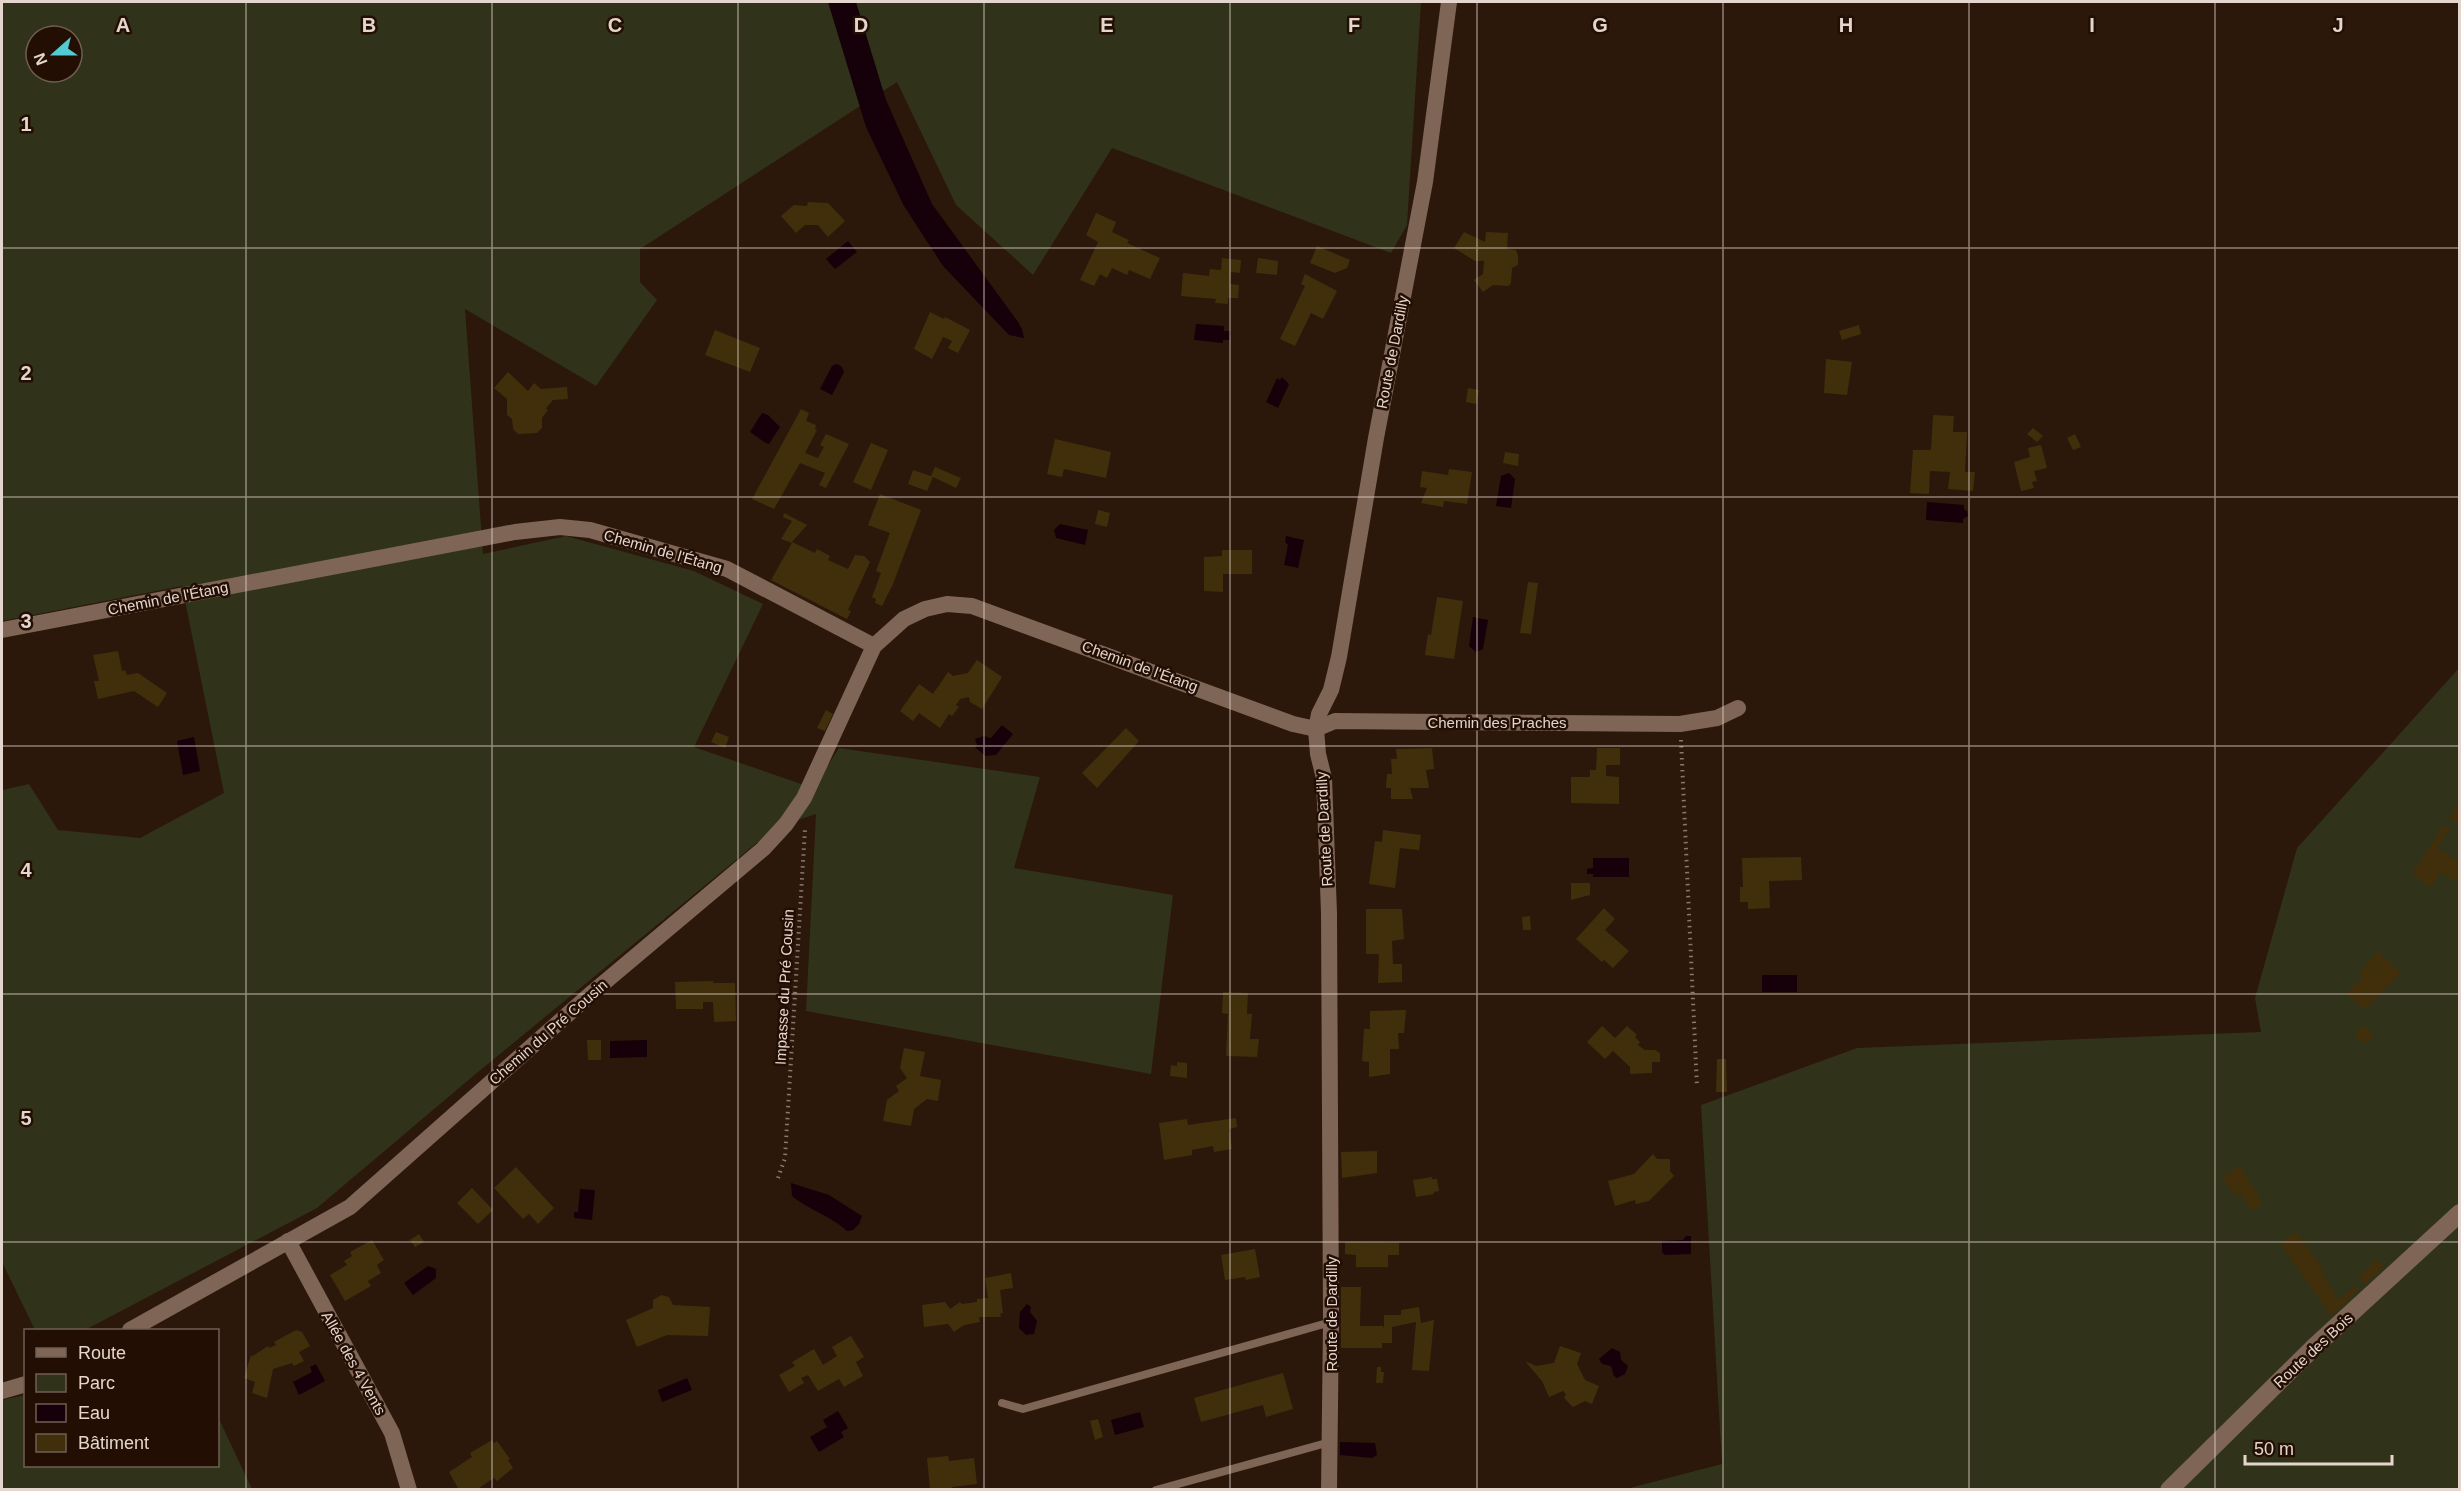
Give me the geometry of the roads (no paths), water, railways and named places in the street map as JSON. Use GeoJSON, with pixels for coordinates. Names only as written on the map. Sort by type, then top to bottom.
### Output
{"type":"FeatureCollection","features":[{"type":"Feature","properties":{"kind":"street","name":"Route de Dardilly"},"geometry":{"type":"LineString","coordinates":[[1329,1490],[1331,1322],[1329,913],[1324,778],[1318,753],[1316,729],[1319,714],[1331,690],[1339,657],[1376,438],[1425,182],[1449,2]]}},
{"type":"Feature","properties":{"kind":"street","name":"Chemin de l'Étang"},"geometry":{"type":"LineString","coordinates":[[2,630],[515,532],[560,527],[590,530],[727,569],[874,646],[904,619],[925,609],[947,604],[972,606],[1293,724],[1316,729]]}},
{"type":"Feature","properties":{"kind":"street","name":"Chemin du Pré Cousin"},"geometry":{"type":"LineString","coordinates":[[132,1329],[350,1207],[593,992],[763,849],[786,824],[804,798],[874,646]]}},
{"type":"Feature","properties":{"kind":"street","name":"Chemin des Praches"},"geometry":{"type":"LineString","coordinates":[[1316,729],[1335,721],[1680,724],[1717,718],[1738,708]]}},
{"type":"Feature","properties":{"kind":"street","name":"Route des Bois"},"geometry":{"type":"LineString","coordinates":[[2169,1490],[2313,1348],[2460,1213]]}},
{"type":"Feature","properties":{"kind":"street","name":"Allée des 4 Vents"},"geometry":{"type":"LineString","coordinates":[[288,1241],[392,1432],[409,1490]]}},
{"type":"Feature","properties":{"kind":"street"},"geometry":{"type":"LineString","coordinates":[[2,1391],[24,1385]]}},
{"type":"Feature","properties":{"kind":"lane"},"geometry":{"type":"LineString","coordinates":[[1002,1403],[1023,1410],[1331,1322]]}},
{"type":"Feature","properties":{"kind":"lane"},"geometry":{"type":"LineString","coordinates":[[1156,1490],[1330,1442]]}},
{"type":"Feature","properties":{"kind":"water"},"geometry":{"type":"Polygon","coordinates":[[[828,2],[856,2],[886,100],[932,204],[1018,322],[1024,338],[1009,335],[943,266],[904,206],[866,127],[828,2]]]}},
{"type":"Feature","properties":{"kind":"water"},"geometry":{"type":"Polygon","coordinates":[[[848,241],[857,252],[835,269],[826,259],[848,241]]]}},
{"type":"Feature","properties":{"kind":"water"},"geometry":{"type":"Polygon","coordinates":[[[1196,324],[1224,326],[1224,331],[1231,331],[1230,340],[1223,340],[1223,343],[1194,340],[1196,324]]]}},
{"type":"Feature","properties":{"kind":"water"},"geometry":{"type":"Polygon","coordinates":[[[837,364],[844,372],[832,395],[820,389],[832,366],[837,364]]]}},
{"type":"Feature","properties":{"kind":"water"},"geometry":{"type":"Polygon","coordinates":[[[1282,377],[1289,384],[1278,408],[1266,402],[1277,378],[1280,380],[1282,377]]]}},
{"type":"Feature","properties":{"kind":"water"},"geometry":{"type":"Polygon","coordinates":[[[762,413],[768,415],[780,427],[769,444],[750,432],[762,413]]]}},
{"type":"Feature","properties":{"kind":"water"},"geometry":{"type":"Polygon","coordinates":[[[1509,473],[1515,479],[1511,508],[1496,506],[1501,476],[1509,473]]]}},
{"type":"Feature","properties":{"kind":"water"},"geometry":{"type":"Polygon","coordinates":[[[1927,502],[1964,505],[1968,516],[1963,519],[1963,523],[1926,520],[1927,502]]]}},
{"type":"Feature","properties":{"kind":"water"},"geometry":{"type":"Polygon","coordinates":[[[1060,524],[1088,530],[1085,545],[1056,538],[1054,530],[1060,524]]]}},
{"type":"Feature","properties":{"kind":"water"},"geometry":{"type":"Polygon","coordinates":[[[1286,536],[1304,540],[1298,568],[1284,565],[1288,545],[1285,542],[1286,536]]]}},
{"type":"Feature","properties":{"kind":"water"},"geometry":{"type":"Polygon","coordinates":[[[1473,617],[1488,620],[1483,649],[1476,652],[1469,646],[1473,617]]]}},
{"type":"Feature","properties":{"kind":"water"},"geometry":{"type":"Polygon","coordinates":[[[1002,725],[1013,734],[996,755],[985,756],[975,747],[977,745],[975,739],[984,736],[991,738],[1002,725]]]}},
{"type":"Feature","properties":{"kind":"water"},"geometry":{"type":"Polygon","coordinates":[[[194,737],[200,771],[183,775],[177,741],[194,737]]]}},
{"type":"Feature","properties":{"kind":"water"},"geometry":{"type":"Polygon","coordinates":[[[1593,858],[1629,858],[1629,877],[1593,877],[1593,874],[1587,874],[1587,869],[1593,868],[1593,858]]]}},
{"type":"Feature","properties":{"kind":"water"},"geometry":{"type":"Polygon","coordinates":[[[1762,975],[1797,975],[1797,992],[1762,992],[1762,975]]]}},
{"type":"Feature","properties":{"kind":"water"},"geometry":{"type":"Polygon","coordinates":[[[647,1040],[647,1057],[610,1058],[610,1041],[647,1040]]]}},
{"type":"Feature","properties":{"kind":"water"},"geometry":{"type":"Polygon","coordinates":[[[791,1183],[829,1195],[862,1216],[859,1224],[853,1230],[847,1231],[792,1196],[791,1183]]]}},
{"type":"Feature","properties":{"kind":"water"},"geometry":{"type":"Polygon","coordinates":[[[580,1189],[595,1190],[592,1220],[574,1218],[574,1212],[578,1212],[580,1189]]]}},
{"type":"Feature","properties":{"kind":"water"},"geometry":{"type":"Polygon","coordinates":[[[1686,1236],[1691,1236],[1691,1254],[1665,1255],[1662,1252],[1662,1241],[1683,1240],[1686,1236]]]}},
{"type":"Feature","properties":{"kind":"water"},"geometry":{"type":"Polygon","coordinates":[[[428,1266],[436,1269],[436,1278],[413,1295],[404,1283],[428,1266]]]}},
{"type":"Feature","properties":{"kind":"water"},"geometry":{"type":"Polygon","coordinates":[[[1027,1304],[1031,1307],[1030,1312],[1037,1321],[1034,1334],[1026,1335],[1019,1328],[1020,1312],[1027,1304]]]}},
{"type":"Feature","properties":{"kind":"water"},"geometry":{"type":"Polygon","coordinates":[[[1612,1348],[1620,1352],[1621,1360],[1628,1366],[1625,1374],[1617,1378],[1611,1366],[1602,1364],[1599,1359],[1612,1348]]]}},
{"type":"Feature","properties":{"kind":"water"},"geometry":{"type":"Polygon","coordinates":[[[316,1364],[325,1381],[299,1395],[293,1382],[312,1372],[310,1367],[316,1364]]]}},
{"type":"Feature","properties":{"kind":"water"},"geometry":{"type":"Polygon","coordinates":[[[687,1378],[692,1390],[662,1402],[658,1390],[687,1378]]]}},
{"type":"Feature","properties":{"kind":"water"},"geometry":{"type":"Polygon","coordinates":[[[838,1411],[848,1428],[841,1432],[844,1437],[819,1452],[810,1437],[827,1427],[823,1420],[838,1411]]]}},
{"type":"Feature","properties":{"kind":"water"},"geometry":{"type":"Polygon","coordinates":[[[1140,1412],[1144,1427],[1115,1435],[1111,1420],[1140,1412]]]}},
{"type":"Feature","properties":{"kind":"water"},"geometry":{"type":"Polygon","coordinates":[[[1340,1442],[1375,1443],[1377,1455],[1372,1458],[1340,1455],[1340,1442]]]}}]}
